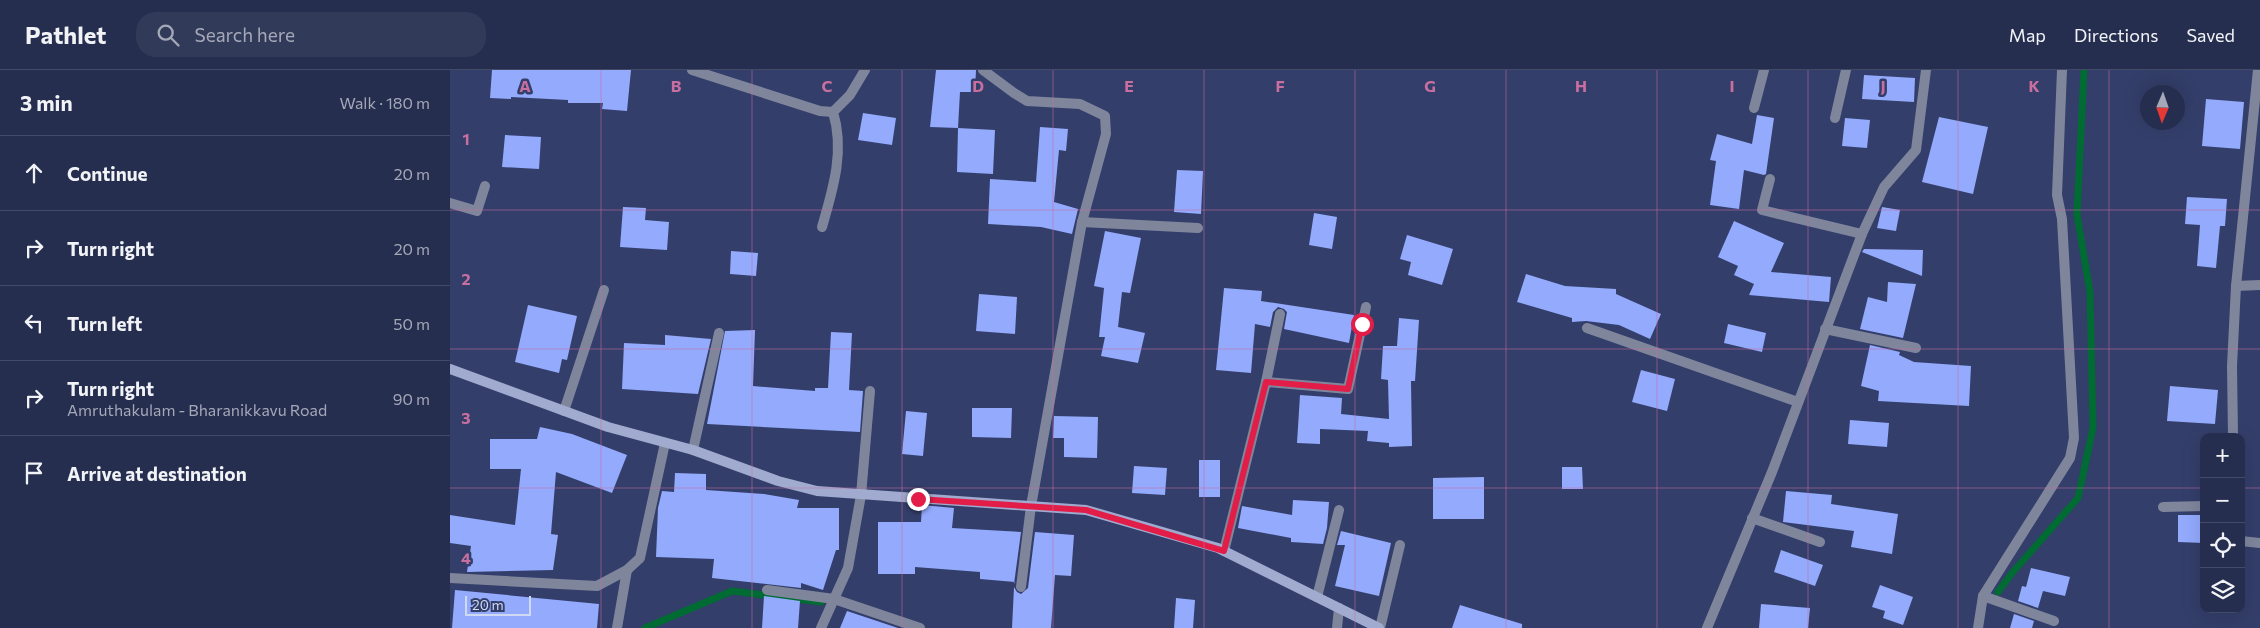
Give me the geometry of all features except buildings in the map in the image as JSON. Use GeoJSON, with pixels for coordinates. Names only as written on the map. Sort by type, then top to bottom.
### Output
{"type":"FeatureCollection","features":[{"type":"Feature","properties":{"kind":"street"},"geometry":{"type":"LineString","coordinates":[[692,70],[820,111],[833,112],[850,95],[865,70]]}},
{"type":"Feature","properties":{"kind":"street"},"geometry":{"type":"LineString","coordinates":[[983,70],[1014,94],[1027,100],[1080,104],[1105,116],[1107,124],[1102,154],[1082,222],[1031,506],[1021,587]]}},
{"type":"Feature","properties":{"kind":"street"},"geometry":{"type":"LineString","coordinates":[[1754,108],[1764,70]]}},
{"type":"Feature","properties":{"kind":"street"},"geometry":{"type":"LineString","coordinates":[[1835,118],[1846,70]]}},
{"type":"Feature","properties":{"kind":"street"},"geometry":{"type":"LineString","coordinates":[[1707,628],[1798,402],[1862,234],[1884,187],[1916,150],[1926,70]]}},
{"type":"Feature","properties":{"kind":"street"},"geometry":{"type":"LineString","coordinates":[[1978,628],[1982,596],[2070,458],[2074,438],[2062,219],[2057,195],[2062,70]]}},
{"type":"Feature","properties":{"kind":"street"},"geometry":{"type":"LineString","coordinates":[[2233,433],[2232,366],[2236,286],[2258,70]]}},
{"type":"Feature","properties":{"kind":"street"},"geometry":{"type":"LineString","coordinates":[[822,227],[835,181],[839,137],[833,112]]}},
{"type":"Feature","properties":{"kind":"street"},"geometry":{"type":"LineString","coordinates":[[1770,179],[1762,210],[1862,234]]}},
{"type":"Feature","properties":{"kind":"street"},"geometry":{"type":"LineString","coordinates":[[450,203],[477,211],[485,186]]}},
{"type":"Feature","properties":{"kind":"street"},"geometry":{"type":"LineString","coordinates":[[1082,222],[1198,228]]}},
{"type":"Feature","properties":{"kind":"street"},"geometry":{"type":"LineString","coordinates":[[2236,286],[2260,285]]}},
{"type":"Feature","properties":{"kind":"street"},"geometry":{"type":"LineString","coordinates":[[564,410],[604,290]]}},
{"type":"Feature","properties":{"kind":"street"},"geometry":{"type":"LineString","coordinates":[[1266,382],[1348,389],[1366,307]]}},
{"type":"Feature","properties":{"kind":"street"},"geometry":{"type":"LineString","coordinates":[[1224,551],[1266,382],[1280,314]]}},
{"type":"Feature","properties":{"kind":"street"},"geometry":{"type":"LineString","coordinates":[[1587,328],[1798,402]]}},
{"type":"Feature","properties":{"kind":"street"},"geometry":{"type":"LineString","coordinates":[[1825,329],[1916,348]]}},
{"type":"Feature","properties":{"kind":"street"},"geometry":{"type":"LineString","coordinates":[[694,450],[719,333]]}},
{"type":"Feature","properties":{"kind":"street"},"geometry":{"type":"LineString","coordinates":[[450,369],[608,428],[694,450],[778,481],[817,492],[1086,510],[1224,551],[1380,628],[1400,546]]}},
{"type":"Feature","properties":{"kind":"street"},"geometry":{"type":"LineString","coordinates":[[821,628],[848,568],[861,495],[870,390]]}},
{"type":"Feature","properties":{"kind":"street"},"geometry":{"type":"LineString","coordinates":[[450,578],[597,586],[627,570],[640,558],[665,443]]}},
{"type":"Feature","properties":{"kind":"street"},"geometry":{"type":"LineString","coordinates":[[2164,507],[2200,506]]}},
{"type":"Feature","properties":{"kind":"street"},"geometry":{"type":"LineString","coordinates":[[1317,597],[1339,510]]}},
{"type":"Feature","properties":{"kind":"street"},"geometry":{"type":"LineString","coordinates":[[1752,518],[1820,542]]}},
{"type":"Feature","properties":{"kind":"street"},"geometry":{"type":"LineString","coordinates":[[2245,541],[2260,543]]}},
{"type":"Feature","properties":{"kind":"street"},"geometry":{"type":"LineString","coordinates":[[617,628],[627,570]]}},
{"type":"Feature","properties":{"kind":"street"},"geometry":{"type":"LineString","coordinates":[[767,590],[834,599],[920,628]]}},
{"type":"Feature","properties":{"kind":"street"},"geometry":{"type":"LineString","coordinates":[[1982,596],[2054,621]]}},
{"type":"Feature","properties":{"kind":"street"},"geometry":{"type":"LineString","coordinates":[[1337,628],[1339,608]]}},
{"type":"Feature","properties":{"kind":"waterway"},"geometry":{"type":"LineString","coordinates":[[1998,592],[2012,573],[2078,498],[2093,428],[2090,292],[2077,215],[2084,70]]}},
{"type":"Feature","properties":{"kind":"waterway"},"geometry":{"type":"LineString","coordinates":[[645,628],[732,591],[821,602]]}},
{"type":"Feature","properties":{"kind":"route"},"geometry":{"type":"LineString","coordinates":[[918,499],[1086,510],[1194,540],[1224,551],[1266,382],[1348,389],[1362,324]]}}]}
